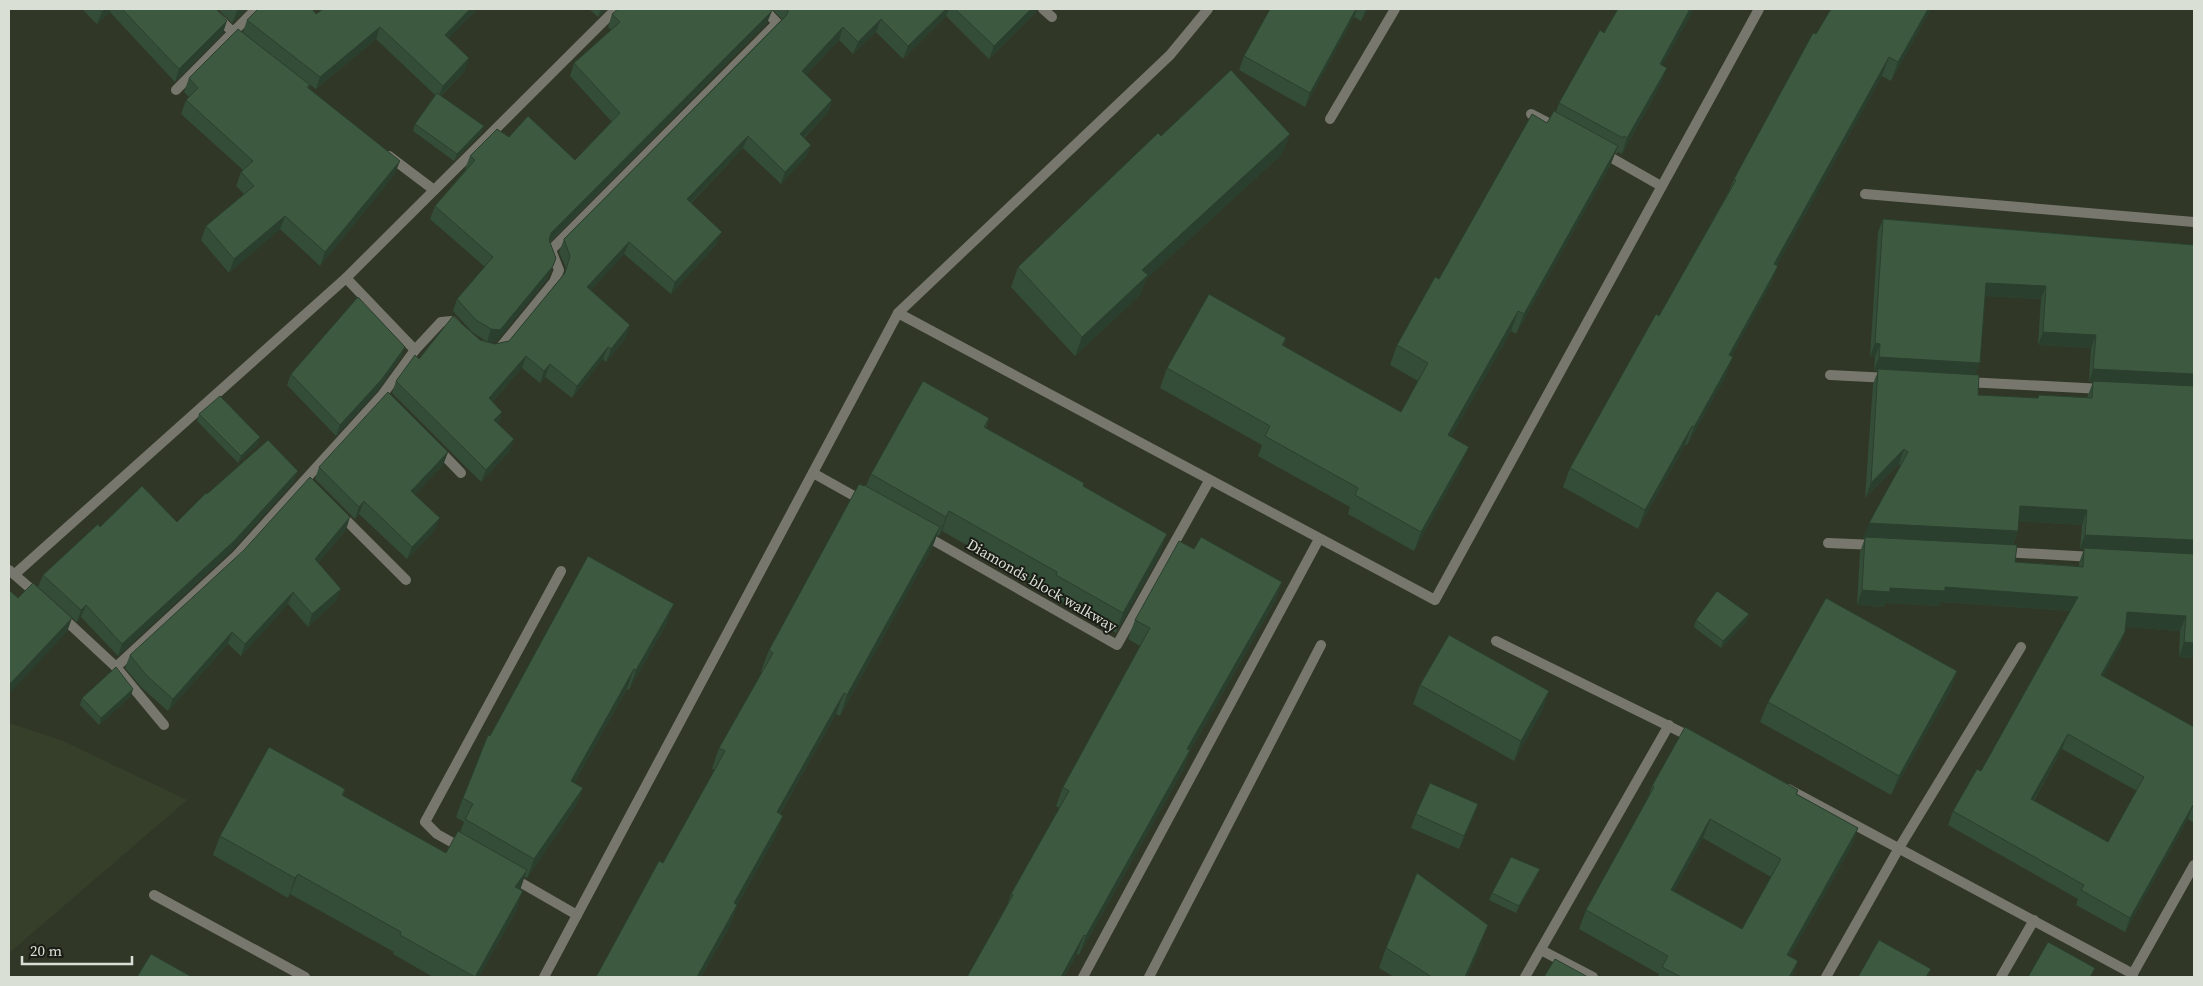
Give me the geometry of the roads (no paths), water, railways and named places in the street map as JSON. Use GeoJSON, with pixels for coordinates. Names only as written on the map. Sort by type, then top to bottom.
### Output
{"type":"FeatureCollection","features":[{"type":"Feature","properties":{"kind":"street"},"geometry":{"type":"LineString","coordinates":[[209,9],[232,33],[247,45]]}},
{"type":"Feature","properties":{"kind":"street"},"geometry":{"type":"LineString","coordinates":[[176,90],[256,9]]}},
{"type":"Feature","properties":{"kind":"street"},"geometry":{"type":"LineString","coordinates":[[164,726],[116,666],[12,572],[346,278],[616,9]]}},
{"type":"Feature","properties":{"kind":"street"},"geometry":{"type":"LineString","coordinates":[[482,348],[489,351],[499,349],[554,282],[560,270],[551,250],[777,23],[764,9]]}},
{"type":"Feature","properties":{"kind":"street"},"geometry":{"type":"LineString","coordinates":[[1043,9],[1052,18]]}},
{"type":"Feature","properties":{"kind":"street"},"geometry":{"type":"LineString","coordinates":[[544,977],[898,313],[1170,55],[1208,9]]}},
{"type":"Feature","properties":{"kind":"street"},"geometry":{"type":"LineString","coordinates":[[1330,119],[1395,9]]}},
{"type":"Feature","properties":{"kind":"street"},"geometry":{"type":"LineString","coordinates":[[898,313],[1209,481],[1435,600],[1760,9]]}},
{"type":"Feature","properties":{"kind":"street"},"geometry":{"type":"LineString","coordinates":[[1531,114],[1566,133]]}},
{"type":"Feature","properties":{"kind":"street"},"geometry":{"type":"LineString","coordinates":[[1592,147],[1661,186]]}},
{"type":"Feature","properties":{"kind":"street"},"geometry":{"type":"LineString","coordinates":[[380,148],[434,190]]}},
{"type":"Feature","properties":{"kind":"street"},"geometry":{"type":"LineString","coordinates":[[1865,194],[2194,222]]}},
{"type":"Feature","properties":{"kind":"street"},"geometry":{"type":"LineString","coordinates":[[346,278],[415,350]]}},
{"type":"Feature","properties":{"kind":"street"},"geometry":{"type":"LineString","coordinates":[[116,666],[235,557],[309,483],[386,398],[415,350],[441,322],[452,321],[464,333]]}},
{"type":"Feature","properties":{"kind":"street"},"geometry":{"type":"LineString","coordinates":[[1830,375],[1899,379]]}},
{"type":"Feature","properties":{"kind":"street"},"geometry":{"type":"LineString","coordinates":[[1958,382],[2116,390]]}},
{"type":"Feature","properties":{"kind":"street"},"geometry":{"type":"LineString","coordinates":[[429,440],[461,473]]}},
{"type":"Feature","properties":{"kind":"street"},"geometry":{"type":"LineString","coordinates":[[813,473],[872,506]]}},
{"type":"Feature","properties":{"kind":"street","name":"Diamonds block walkway"},"geometry":{"type":"LineString","coordinates":[[914,530],[1118,645],[1209,481]]}},
{"type":"Feature","properties":{"kind":"street"},"geometry":{"type":"LineString","coordinates":[[333,507],[406,580]]}},
{"type":"Feature","properties":{"kind":"street"},"geometry":{"type":"LineString","coordinates":[[1083,977],[1319,538]]}},
{"type":"Feature","properties":{"kind":"street"},"geometry":{"type":"LineString","coordinates":[[1828,543],[1888,546]]}},
{"type":"Feature","properties":{"kind":"street"},"geometry":{"type":"LineString","coordinates":[[1996,552],[2105,558]]}},
{"type":"Feature","properties":{"kind":"street"},"geometry":{"type":"LineString","coordinates":[[470,853],[437,834],[425,822],[561,571]]}},
{"type":"Feature","properties":{"kind":"street"},"geometry":{"type":"LineString","coordinates":[[1496,641],[1703,744]]}},
{"type":"Feature","properties":{"kind":"street"},"geometry":{"type":"LineString","coordinates":[[1149,977],[1321,645]]}},
{"type":"Feature","properties":{"kind":"street"},"geometry":{"type":"LineString","coordinates":[[1826,977],[1899,848],[2022,647]]}},
{"type":"Feature","properties":{"kind":"street"},"geometry":{"type":"LineString","coordinates":[[1525,977],[1669,726]]}},
{"type":"Feature","properties":{"kind":"street"},"geometry":{"type":"LineString","coordinates":[[1780,785],[2034,920],[2132,975],[2194,865]]}},
{"type":"Feature","properties":{"kind":"street"},"geometry":{"type":"LineString","coordinates":[[503,872],[578,915]]}},
{"type":"Feature","properties":{"kind":"street"},"geometry":{"type":"LineString","coordinates":[[154,896],[305,977]]}},
{"type":"Feature","properties":{"kind":"street"},"geometry":{"type":"LineString","coordinates":[[2002,977],[2034,920]]}},
{"type":"Feature","properties":{"kind":"street"},"geometry":{"type":"LineString","coordinates":[[1541,950],[1593,977]]}}]}
